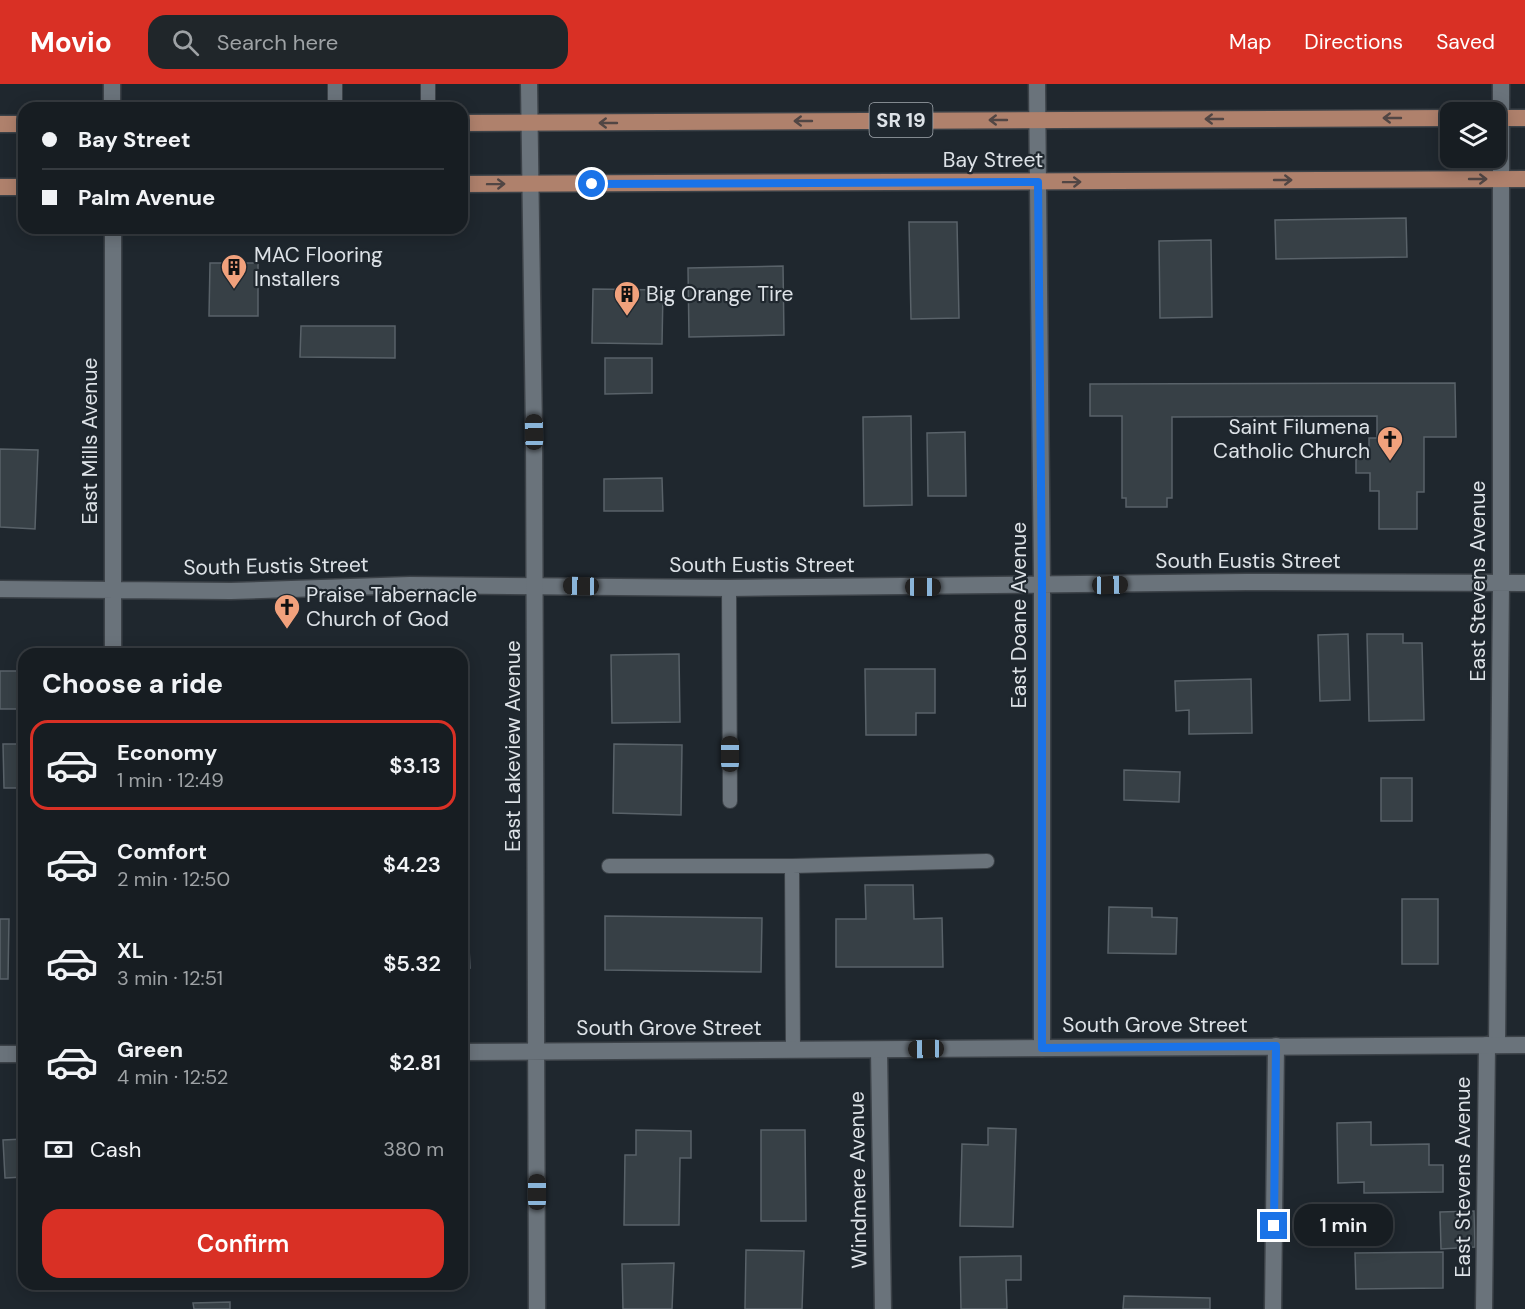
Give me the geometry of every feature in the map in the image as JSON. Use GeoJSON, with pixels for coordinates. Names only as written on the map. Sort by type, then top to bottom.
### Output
{"type":"FeatureCollection","features":[{"type":"Feature","properties":{"kind":"main road","name":"Bay Street"},"geometry":{"type":"LineString","coordinates":[[468,123],[1440,118]]}},
{"type":"Feature","properties":{"kind":"main road"},"geometry":{"type":"LineString","coordinates":[[1506,118],[1525,118]]}},
{"type":"Feature","properties":{"kind":"main road"},"geometry":{"type":"LineString","coordinates":[[0,124],[18,124]]}},
{"type":"Feature","properties":{"kind":"main road","name":"Bay Street"},"geometry":{"type":"LineString","coordinates":[[468,184],[1525,179]]}},
{"type":"Feature","properties":{"kind":"main road"},"geometry":{"type":"LineString","coordinates":[[0,187],[18,187]]}},
{"type":"Feature","properties":{"kind":"street"},"geometry":{"type":"LineString","coordinates":[[112,84],[112,102]]}},
{"type":"Feature","properties":{"kind":"street","name":"East Lakeview Avenue"},"geometry":{"type":"LineString","coordinates":[[529,84],[535,585],[537,1309]]}},
{"type":"Feature","properties":{"kind":"street","name":"East Doane Avenue"},"geometry":{"type":"LineString","coordinates":[[1036,84],[1042,586],[1042,1048]]}},
{"type":"Feature","properties":{"kind":"street","name":"East Stevens Avenue"},"geometry":{"type":"LineString","coordinates":[[1499,102],[1501,84]]}},
{"type":"Feature","properties":{"kind":"street","name":"East Stevens Avenue"},"geometry":{"type":"LineString","coordinates":[[1484,1309],[1492,1045],[1501,583],[1501,168]]}},
{"type":"Feature","properties":{"kind":"street","name":"East Mills Avenue"},"geometry":{"type":"LineString","coordinates":[[113,234],[113,648]]}},
{"type":"Feature","properties":{"kind":"street","name":"South Eustis Street"},"geometry":{"type":"LineString","coordinates":[[0,589],[231,591],[410,585],[729,588],[1246,582],[1525,583]]}},
{"type":"Feature","properties":{"kind":"street","name":"South Grove Street"},"geometry":{"type":"LineString","coordinates":[[468,1052],[1525,1045]]}},
{"type":"Feature","properties":{"kind":"street"},"geometry":{"type":"LineString","coordinates":[[1273,1309],[1276,1046]]}},
{"type":"Feature","properties":{"kind":"street","name":"Windmere Avenue"},"geometry":{"type":"LineString","coordinates":[[879,1050],[883,1309]]}},
{"type":"Feature","properties":{"kind":"street"},"geometry":{"type":"LineString","coordinates":[[0,1054],[18,1054]]}},
{"type":"Feature","properties":{"kind":"lane"},"geometry":{"type":"LineString","coordinates":[[335,84],[335,102]]}},
{"type":"Feature","properties":{"kind":"lane"},"geometry":{"type":"LineString","coordinates":[[428,84],[428,102]]}},
{"type":"Feature","properties":{"kind":"lane"},"geometry":{"type":"LineString","coordinates":[[729,588],[730,801]]}},
{"type":"Feature","properties":{"kind":"lane"},"geometry":{"type":"LineString","coordinates":[[609,866],[792,866],[987,861]]}},
{"type":"Feature","properties":{"kind":"lane"},"geometry":{"type":"LineString","coordinates":[[792,866],[793,1050]]}},
{"type":"Feature","properties":{"kind":"building"},"geometry":{"type":"Polygon","coordinates":[[[1406,218],[1407,257],[1276,259],[1275,220],[1406,218]]]}},
{"type":"Feature","properties":{"kind":"building"},"geometry":{"type":"Polygon","coordinates":[[[909,222],[957,222],[959,318],[911,319],[909,222]]]}},
{"type":"Feature","properties":{"kind":"building"},"geometry":{"type":"Polygon","coordinates":[[[1211,240],[1212,317],[1160,318],[1159,241],[1211,240]]]}},
{"type":"Feature","properties":{"kind":"building","name":"MAC Flooring Installers"},"geometry":{"type":"Polygon","coordinates":[[[210,263],[258,263],[258,316],[209,316],[210,263]]]}},
{"type":"Feature","properties":{"kind":"building"},"geometry":{"type":"Polygon","coordinates":[[[783,266],[784,335],[689,337],[688,268],[783,266]]]}},
{"type":"Feature","properties":{"kind":"building","name":"Big Orange Tire"},"geometry":{"type":"Polygon","coordinates":[[[593,289],[663,290],[662,344],[592,343],[593,289]]]}},
{"type":"Feature","properties":{"kind":"building"},"geometry":{"type":"Polygon","coordinates":[[[301,326],[395,326],[395,358],[300,357],[301,326]]]}},
{"type":"Feature","properties":{"kind":"building"},"geometry":{"type":"Polygon","coordinates":[[[605,358],[652,358],[652,393],[605,394],[605,358]]]}},
{"type":"Feature","properties":{"kind":"building","name":"Saint Filumena Catholic Church"},"geometry":{"type":"Polygon","coordinates":[[[1455,383],[1456,437],[1424,437],[1424,492],[1417,492],[1417,529],[1379,529],[1379,491],[1370,491],[1370,473],[1356,473],[1356,450],[1369,450],[1369,438],[1377,438],[1377,416],[1172,417],[1172,498],[1167,498],[1167,507],[1126,507],[1126,498],[1122,498],[1122,416],[1090,416],[1090,384],[1455,383]]]}},
{"type":"Feature","properties":{"kind":"building"},"geometry":{"type":"Polygon","coordinates":[[[911,416],[912,505],[864,506],[863,417],[911,416]]]}},
{"type":"Feature","properties":{"kind":"building"},"geometry":{"type":"Polygon","coordinates":[[[965,432],[966,496],[928,496],[927,433],[965,432]]]}},
{"type":"Feature","properties":{"kind":"building"},"geometry":{"type":"Polygon","coordinates":[[[0,449],[38,450],[35,529],[0,527],[0,449]]]}},
{"type":"Feature","properties":{"kind":"building"},"geometry":{"type":"Polygon","coordinates":[[[662,478],[663,511],[604,511],[604,479],[662,478]]]}},
{"type":"Feature","properties":{"kind":"building"},"geometry":{"type":"Polygon","coordinates":[[[1348,634],[1350,700],[1320,701],[1318,635],[1348,634]]]}},
{"type":"Feature","properties":{"kind":"building"},"geometry":{"type":"Polygon","coordinates":[[[1367,634],[1403,634],[1403,643],[1422,643],[1424,720],[1369,721],[1367,634]]]}},
{"type":"Feature","properties":{"kind":"building"},"geometry":{"type":"Polygon","coordinates":[[[679,654],[680,722],[612,723],[611,655],[679,654]]]}},
{"type":"Feature","properties":{"kind":"building"},"geometry":{"type":"Polygon","coordinates":[[[865,669],[935,669],[935,713],[916,713],[916,735],[866,735],[865,669]]]}},
{"type":"Feature","properties":{"kind":"building"},"geometry":{"type":"Polygon","coordinates":[[[0,671],[18,671],[18,709],[0,709],[0,671]]]}},
{"type":"Feature","properties":{"kind":"building"},"geometry":{"type":"Polygon","coordinates":[[[1251,679],[1252,733],[1189,734],[1189,710],[1176,711],[1175,681],[1251,679]]]}},
{"type":"Feature","properties":{"kind":"building"},"geometry":{"type":"Polygon","coordinates":[[[3,744],[18,744],[18,788],[4,788],[3,744]]]}},
{"type":"Feature","properties":{"kind":"building"},"geometry":{"type":"Polygon","coordinates":[[[614,744],[682,745],[681,815],[613,813],[614,744]]]}},
{"type":"Feature","properties":{"kind":"building"},"geometry":{"type":"Polygon","coordinates":[[[1124,770],[1180,772],[1179,802],[1124,800],[1124,770]]]}},
{"type":"Feature","properties":{"kind":"building"},"geometry":{"type":"Polygon","coordinates":[[[1381,778],[1412,778],[1412,821],[1381,821],[1381,778]]]}},
{"type":"Feature","properties":{"kind":"building"},"geometry":{"type":"Polygon","coordinates":[[[865,885],[913,885],[914,919],[942,918],[943,967],[836,967],[836,919],[866,919],[865,885]]]}},
{"type":"Feature","properties":{"kind":"building"},"geometry":{"type":"Polygon","coordinates":[[[1402,899],[1438,899],[1438,964],[1402,964],[1402,899]]]}},
{"type":"Feature","properties":{"kind":"building"},"geometry":{"type":"Polygon","coordinates":[[[1109,907],[1152,908],[1152,917],[1177,918],[1176,954],[1108,953],[1109,907]]]}},
{"type":"Feature","properties":{"kind":"building"},"geometry":{"type":"Polygon","coordinates":[[[605,916],[762,918],[761,972],[605,970],[605,916]]]}},
{"type":"Feature","properties":{"kind":"building"},"geometry":{"type":"Polygon","coordinates":[[[0,919],[9,919],[8,979],[0,979],[0,919]]]}},
{"type":"Feature","properties":{"kind":"building"},"geometry":{"type":"Polygon","coordinates":[[[468,926],[470,968],[468,968],[468,926]]]}},
{"type":"Feature","properties":{"kind":"building"},"geometry":{"type":"Polygon","coordinates":[[[1371,1122],[1371,1145],[1429,1144],[1429,1165],[1443,1165],[1443,1192],[1364,1193],[1364,1182],[1338,1183],[1337,1123],[1371,1122]]]}},
{"type":"Feature","properties":{"kind":"building"},"geometry":{"type":"Polygon","coordinates":[[[988,1128],[1016,1129],[1013,1227],[960,1226],[962,1144],[988,1145],[988,1128]]]}},
{"type":"Feature","properties":{"kind":"building"},"geometry":{"type":"Polygon","coordinates":[[[636,1130],[691,1131],[691,1158],[680,1158],[679,1225],[624,1225],[625,1155],[636,1155],[636,1130]]]}},
{"type":"Feature","properties":{"kind":"building"},"geometry":{"type":"Polygon","coordinates":[[[761,1130],[805,1130],[806,1221],[761,1221],[761,1130]]]}},
{"type":"Feature","properties":{"kind":"building"},"geometry":{"type":"Polygon","coordinates":[[[18,1139],[18,1177],[5,1178],[3,1140],[18,1139]]]}},
{"type":"Feature","properties":{"kind":"building"},"geometry":{"type":"Polygon","coordinates":[[[1474,1211],[1475,1247],[1441,1249],[1440,1212],[1474,1211]]]}},
{"type":"Feature","properties":{"kind":"building"},"geometry":{"type":"Polygon","coordinates":[[[746,1250],[804,1251],[802,1309],[745,1309],[746,1250]]]}},
{"type":"Feature","properties":{"kind":"building"},"geometry":{"type":"Polygon","coordinates":[[[1443,1252],[1443,1288],[1356,1289],[1355,1253],[1443,1252]]]}},
{"type":"Feature","properties":{"kind":"building"},"geometry":{"type":"Polygon","coordinates":[[[1021,1256],[1021,1280],[1006,1280],[1007,1309],[961,1309],[960,1257],[1021,1256]]]}},
{"type":"Feature","properties":{"kind":"building"},"geometry":{"type":"Polygon","coordinates":[[[674,1263],[672,1309],[623,1309],[622,1264],[674,1263]]]}},
{"type":"Feature","properties":{"kind":"building"},"geometry":{"type":"Polygon","coordinates":[[[1124,1296],[1210,1298],[1210,1309],[1123,1309],[1124,1296]]]}},
{"type":"Feature","properties":{"kind":"building"},"geometry":{"type":"Polygon","coordinates":[[[230,1302],[230,1309],[194,1309],[193,1303],[230,1302]]]}},
{"type":"Feature","properties":{"kind":"place","name":"MAC Flooring Installers"},"geometry":{"type":"Point","coordinates":[234,290]}},
{"type":"Feature","properties":{"kind":"place","name":"Big Orange Tire"},"geometry":{"type":"Point","coordinates":[627,317]}},
{"type":"Feature","properties":{"kind":"place","name":"Saint Filumena Catholic Church"},"geometry":{"type":"Point","coordinates":[1390,462]}},
{"type":"Feature","properties":{"kind":"place","name":"Praise Tabernacle Church of God"},"geometry":{"type":"Point","coordinates":[287,630]}},
{"type":"Feature","properties":{"kind":"route"},"geometry":{"type":"LineString","coordinates":[[592,184],[1038,182],[1042,586],[1042,1048],[1276,1046],[1274,1226]]}}]}
